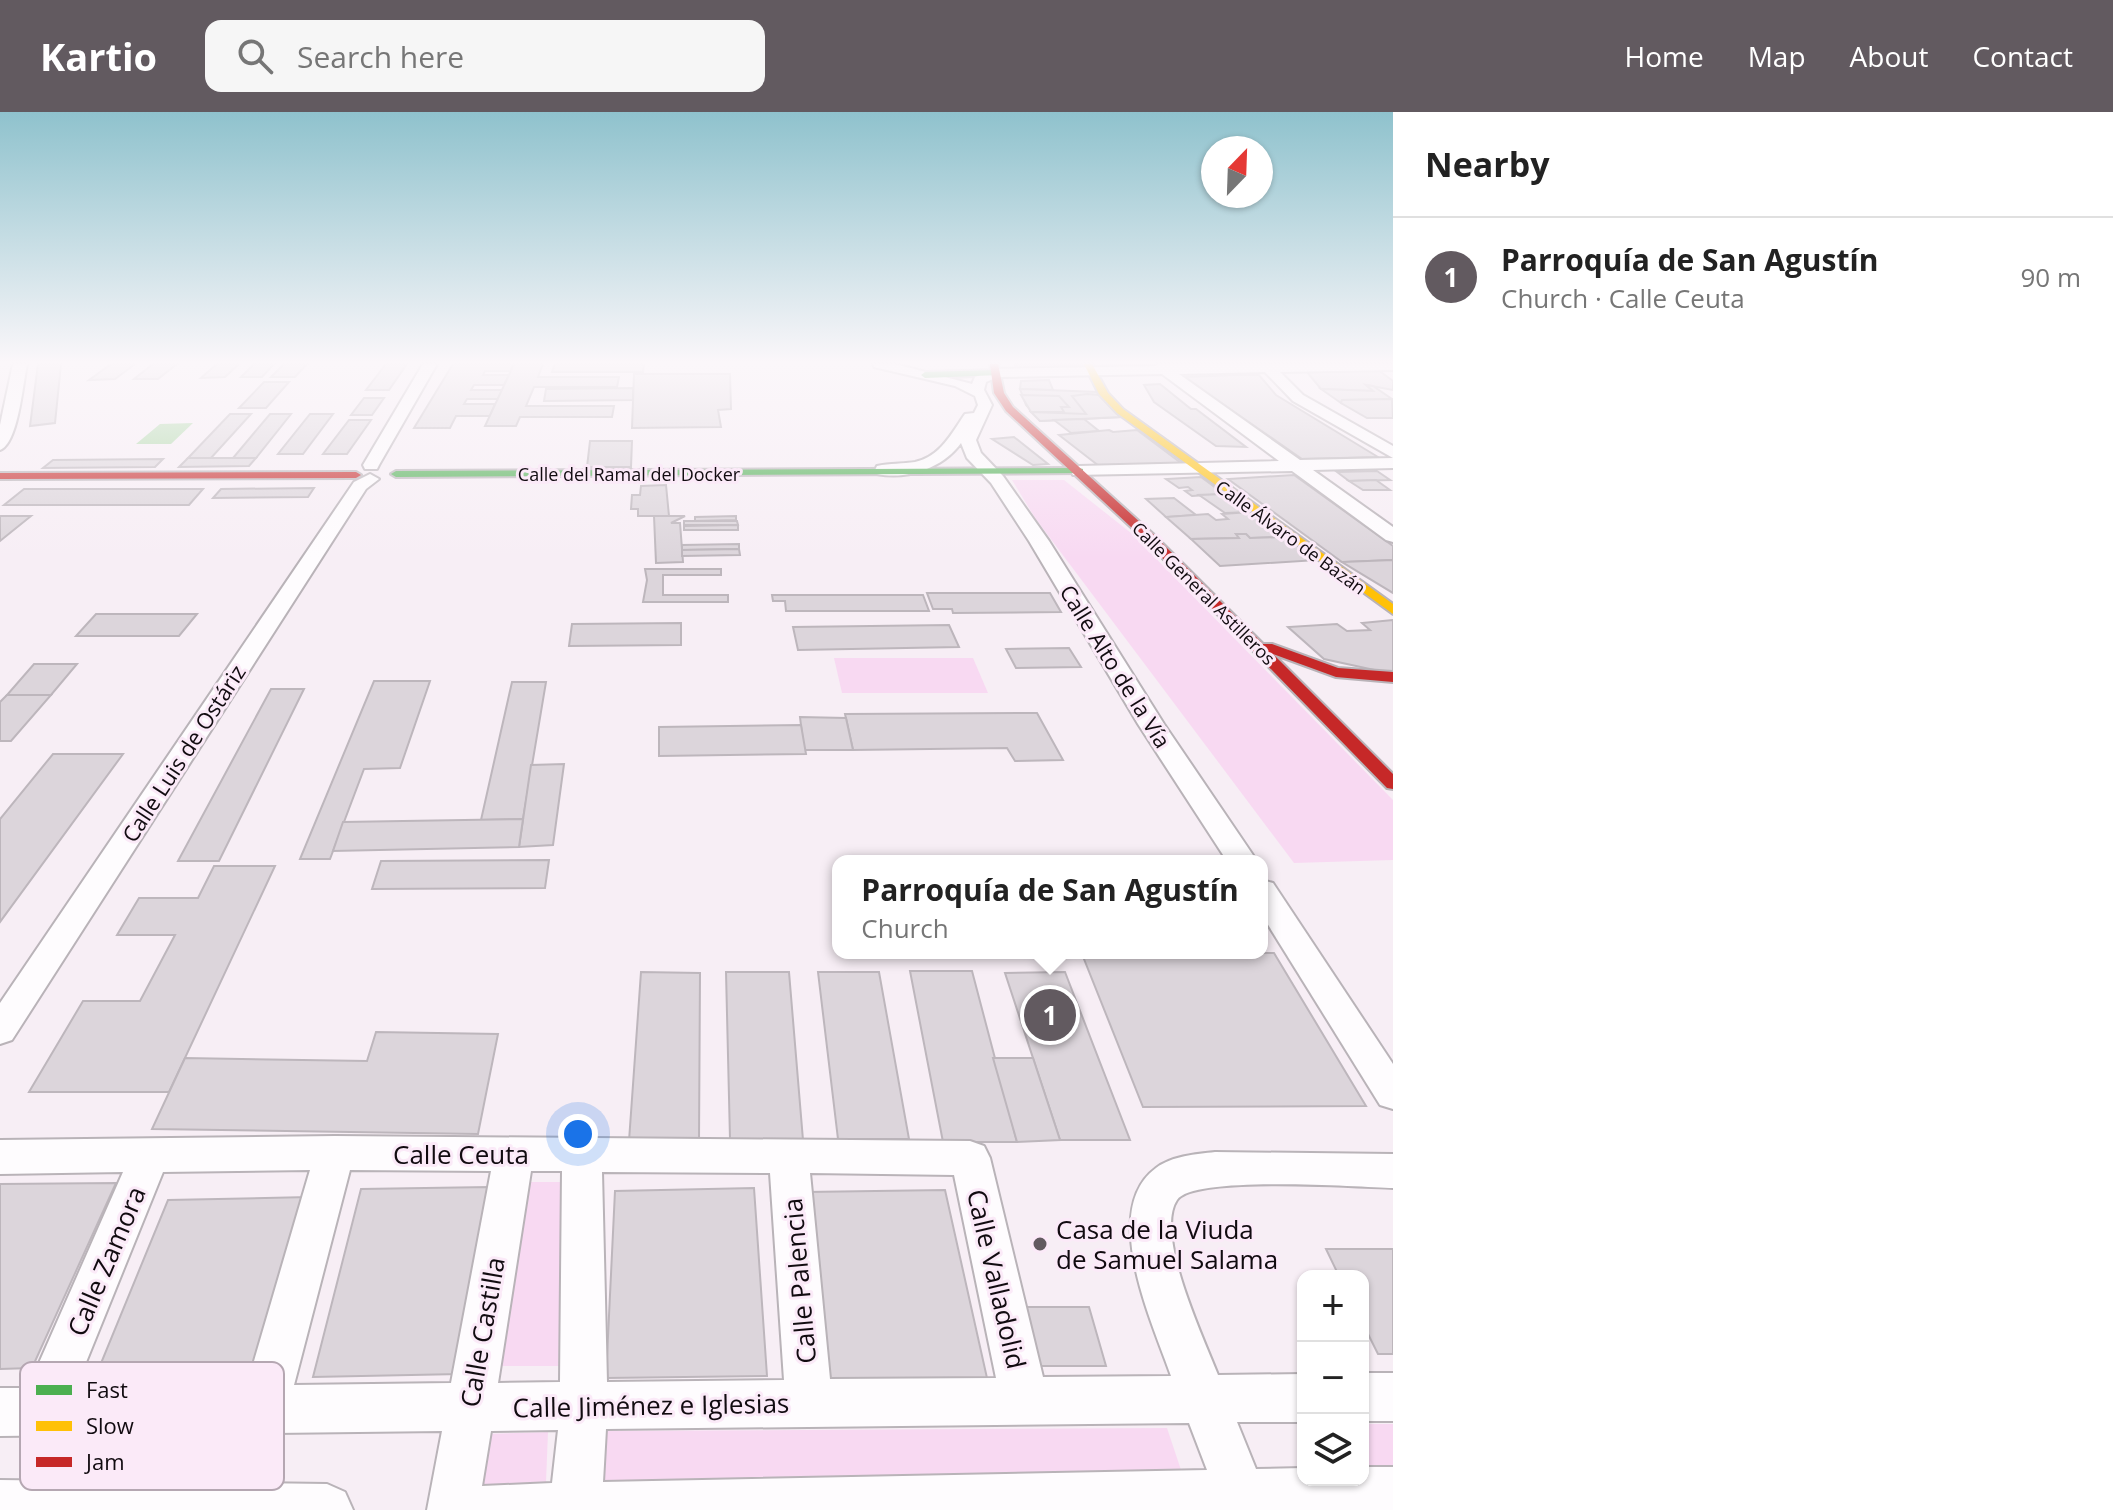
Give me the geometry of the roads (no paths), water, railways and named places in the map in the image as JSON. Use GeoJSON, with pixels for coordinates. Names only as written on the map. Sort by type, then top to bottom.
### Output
{"type":"FeatureCollection","features":[{"type":"Feature","properties":{"kind":"main road","name":"Calle General Astilleros"},"geometry":{"type":"LineString","coordinates":[[1032,429],[1342,722],[1393,784]]}},
{"type":"Feature","properties":{"kind":"main road","name":"Calle Álvaro de Bazán"},"geometry":{"type":"LineString","coordinates":[[1144,429],[1393,610]]}},
{"type":"Feature","properties":{"kind":"main road","name":"Calle del Ramal del Docker"},"geometry":{"type":"LineString","coordinates":[[366,473],[862,474],[986,468],[1079,471]]}},
{"type":"Feature","properties":{"kind":"main road"},"geometry":{"type":"LineString","coordinates":[[1,480],[366,473]]}},
{"type":"Feature","properties":{"kind":"main road"},"geometry":{"type":"LineString","coordinates":[[1254,641],[1336,672],[1393,677]]}},
{"type":"Feature","properties":{"kind":"street","name":"Calle Luis de Ostáriz"},"geometry":{"type":"LineString","coordinates":[[0,1031],[360,486],[392,429]]}},
{"type":"Feature","properties":{"kind":"street","name":"Calle del Ramal del Docker"},"geometry":{"type":"LineString","coordinates":[[862,474],[940,459],[960,429]]}},
{"type":"Feature","properties":{"kind":"street"},"geometry":{"type":"LineString","coordinates":[[970,429],[968,440],[973,455],[986,468]]}},
{"type":"Feature","properties":{"kind":"street"},"geometry":{"type":"LineString","coordinates":[[1246,429],[1393,536]]}},
{"type":"Feature","properties":{"kind":"street"},"geometry":{"type":"LineString","coordinates":[[1352,429],[1393,453]]}},
{"type":"Feature","properties":{"kind":"street"},"geometry":{"type":"LineString","coordinates":[[1079,471],[1393,463]]}},
{"type":"Feature","properties":{"kind":"street","name":"Calle Alto de la Vía"},"geometry":{"type":"LineString","coordinates":[[986,468],[1039,541],[1151,724],[1238,855]]}},
{"type":"Feature","properties":{"kind":"street"},"geometry":{"type":"LineString","coordinates":[[1268,899],[1393,1094]]}},
{"type":"Feature","properties":{"kind":"street"},"geometry":{"type":"LineString","coordinates":[[277,1362],[335,1153]]}},
{"type":"Feature","properties":{"kind":"street","name":"Calle Ceuta"},"geometry":{"type":"LineString","coordinates":[[0,1157],[335,1153],[970,1158]]}},
{"type":"Feature","properties":{"kind":"street","name":"Calle Castilla"},"geometry":{"type":"LineString","coordinates":[[453,1510],[514,1155]]}},
{"type":"Feature","properties":{"kind":"street"},"geometry":{"type":"LineString","coordinates":[[575,1509],[584,1407],[582,1155]]}},
{"type":"Feature","properties":{"kind":"street","name":"Calle Zamora"},"geometry":{"type":"LineString","coordinates":[[46,1362],[150,1156]]}},
{"type":"Feature","properties":{"kind":"street","name":"Calle Palencia"},"geometry":{"type":"LineString","coordinates":[[789,1158],[809,1403]]}},
{"type":"Feature","properties":{"kind":"street","name":"Calle Valladolid"},"geometry":{"type":"LineString","coordinates":[[970,1158],[1025,1401]]}},
{"type":"Feature","properties":{"kind":"street"},"geometry":{"type":"LineString","coordinates":[[1244,1501],[1155,1260],[1150,1224],[1156,1196],[1163,1185],[1175,1176],[1209,1169],[1393,1171]]}},
{"type":"Feature","properties":{"kind":"street"},"geometry":{"type":"LineString","coordinates":[[1369,1397],[1393,1397]]}},
{"type":"Feature","properties":{"kind":"street","name":"Calle Jiménez e Iglesias"},"geometry":{"type":"LineString","coordinates":[[284,1409],[1297,1398]]}},
{"type":"Feature","properties":{"kind":"street"},"geometry":{"type":"LineString","coordinates":[[485,1510],[1244,1501],[1393,1492]]}},
{"type":"Feature","properties":{"kind":"street"},"geometry":{"type":"LineString","coordinates":[[0,1505],[327,1510]]}},
{"type":"Feature","properties":{"kind":"place","name":"Parroquía de San Agustín"},"geometry":{"type":"Point","coordinates":[1050,1015]}},
{"type":"Feature","properties":{"kind":"place","name":"Casa de la Viuda de Samuel Salama"},"geometry":{"type":"Point","coordinates":[1040,1244]}}]}
